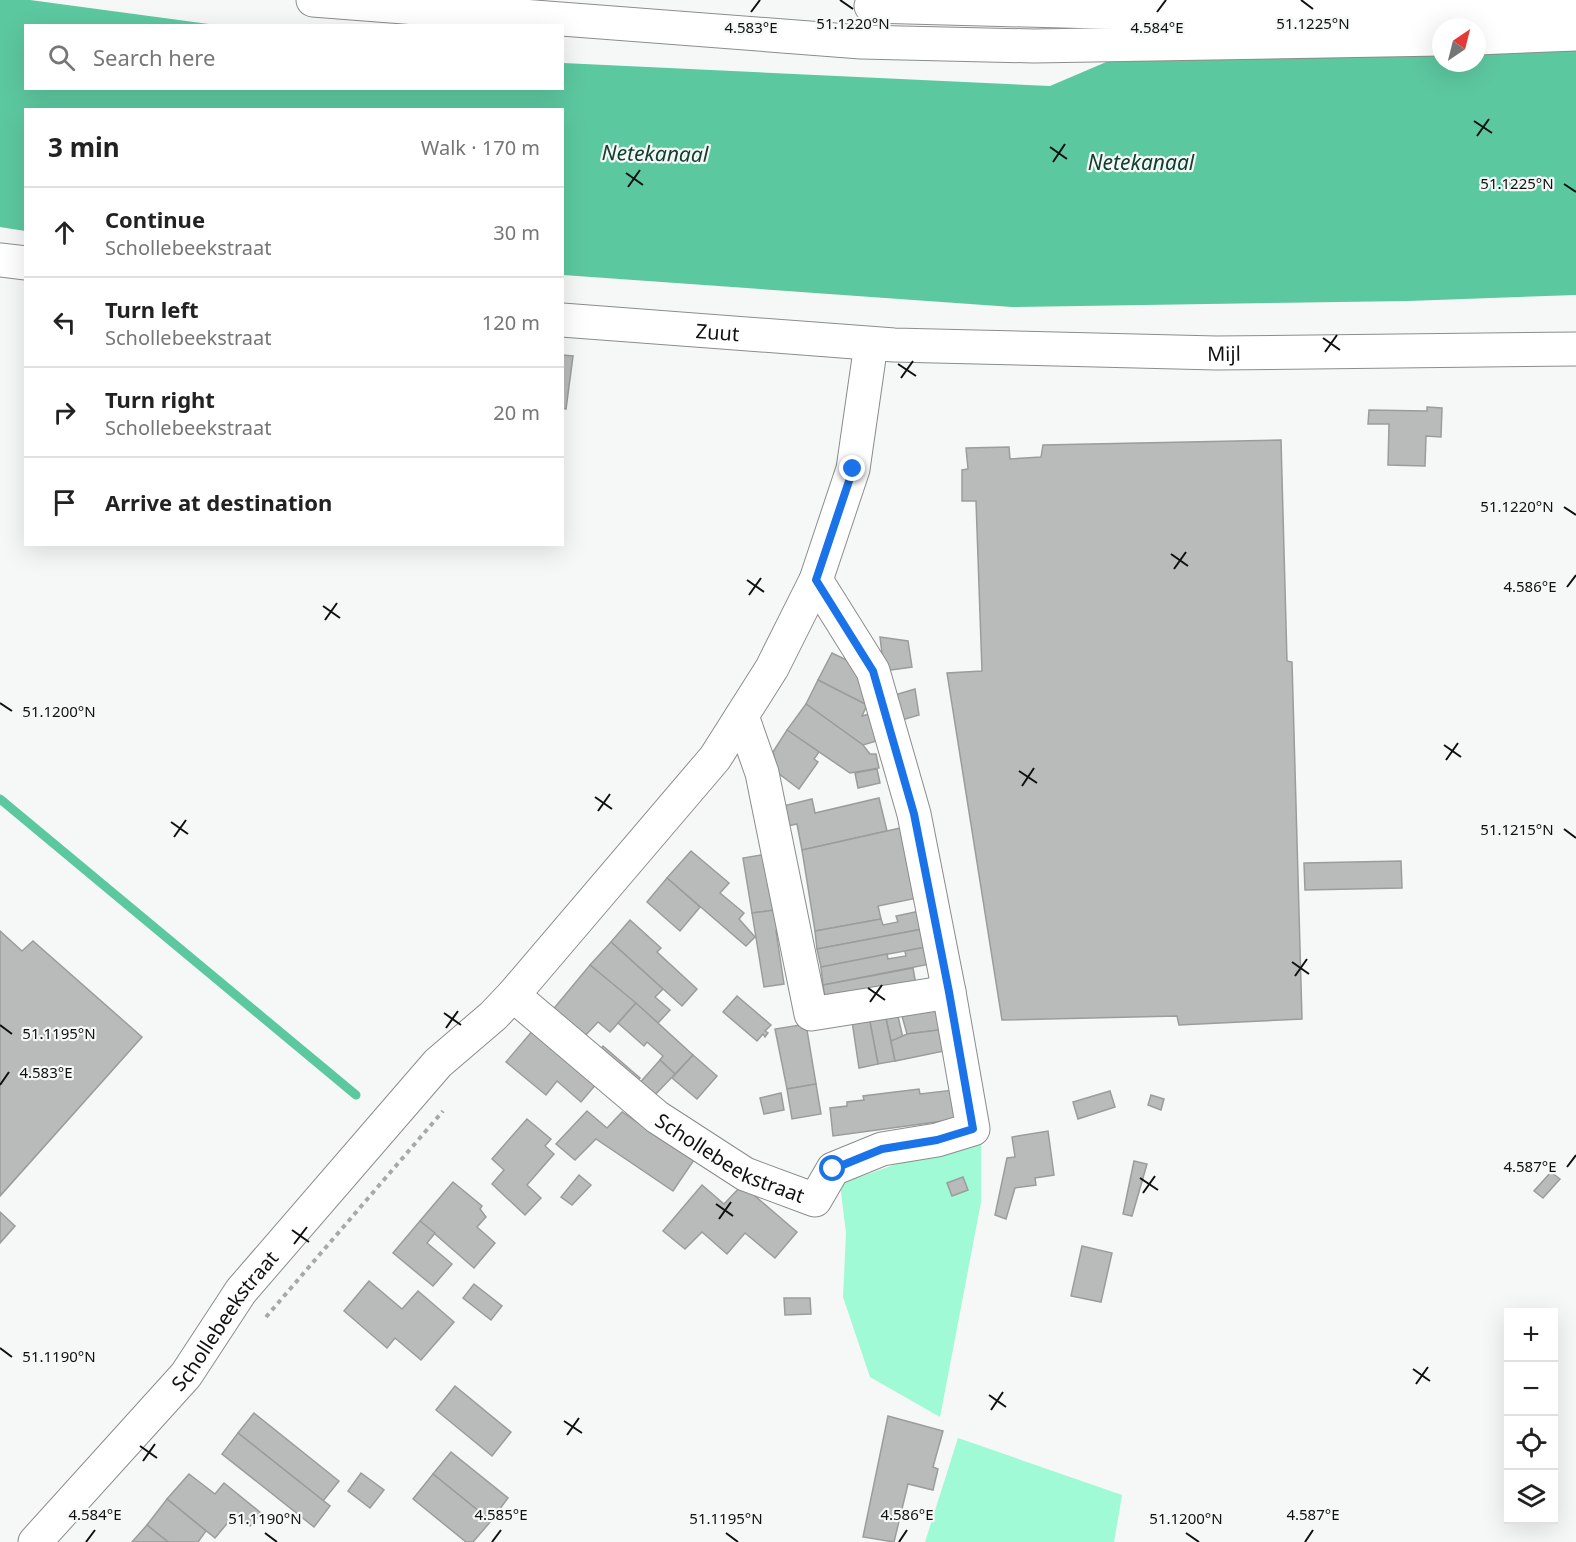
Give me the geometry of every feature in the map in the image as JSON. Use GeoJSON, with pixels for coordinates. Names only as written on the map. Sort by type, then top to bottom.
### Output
{"type":"FeatureCollection","features":[{"type":"Feature","properties":{"kind":"street"},"geometry":{"type":"LineString","coordinates":[[313,0],[861,42],[973,45],[1354,43],[1432,39]]}},
{"type":"Feature","properties":{"kind":"street"},"geometry":{"type":"LineString","coordinates":[[870,8],[1173,14],[1576,6]]}},
{"type":"Feature","properties":{"kind":"street"},"geometry":{"type":"LineString","coordinates":[[1486,38],[1576,34]]}},
{"type":"Feature","properties":{"kind":"street"},"geometry":{"type":"LineString","coordinates":[[0,260],[24,263]]}},
{"type":"Feature","properties":{"kind":"street","name":"Zuut"},"geometry":{"type":"LineString","coordinates":[[564,320],[871,344]]}},
{"type":"Feature","properties":{"kind":"street","name":"Mijl"},"geometry":{"type":"LineString","coordinates":[[871,344],[1216,353],[1576,350]]}},
{"type":"Feature","properties":{"kind":"street","name":"Schollebeekstraat"},"geometry":{"type":"LineString","coordinates":[[35,1542],[186,1375],[241,1292],[430,1072],[513,995],[715,758],[772,669],[816,580],[853,469],[871,344]]}},
{"type":"Feature","properties":{"kind":"street","name":"Schollebeekstraat"},"geometry":{"type":"LineString","coordinates":[[513,995],[657,1117],[745,1174],[815,1200],[833,1169],[882,1149],[937,1140],[973,1129],[914,814],[873,671],[816,580]]}},
{"type":"Feature","properties":{"kind":"street"},"geometry":{"type":"LineString","coordinates":[[742,716],[762,773],[811,1014],[949,992]]}},
{"type":"Feature","properties":{"kind":"shaded area"},"geometry":{"type":"Polygon","coordinates":[[[981,1134],[981,1202],[940,1417],[870,1377],[843,1297],[846,1233],[840,1184],[981,1134]]]}},
{"type":"Feature","properties":{"kind":"shaded area"},"geometry":{"type":"Polygon","coordinates":[[[958,1438],[1122,1495],[1114,1542],[925,1542],[958,1438]]]}},
{"type":"Feature","properties":{"kind":"water","name":"Netekanaal"},"geometry":{"type":"Polygon","coordinates":[[[0,0],[30,0],[209,24],[24,24],[24,90],[564,90],[564,63],[1050,86],[1118,57],[1432,53],[1432,72],[1486,72],[1486,52],[1576,50],[1576,295],[1408,301],[1012,307],[564,275],[564,108],[24,108],[24,231],[0,227],[0,0]]]}},
{"type":"Feature","properties":{"kind":"building"},"geometry":{"type":"Polygon","coordinates":[[[564,355],[573,356],[566,409],[564,408],[564,355]]]}},
{"type":"Feature","properties":{"kind":"building"},"geometry":{"type":"Polygon","coordinates":[[[1427,407],[1442,408],[1441,437],[1426,436],[1425,466],[1388,465],[1389,424],[1368,424],[1369,410],[1427,411],[1427,407]]]}},
{"type":"Feature","properties":{"kind":"building"},"geometry":{"type":"Polygon","coordinates":[[[1281,440],[1287,661],[1292,662],[1302,1019],[1179,1025],[1177,1016],[1002,1020],[947,673],[982,671],[976,501],[962,501],[962,470],[968,469],[966,448],[1009,447],[1010,459],[1041,457],[1043,445],[1281,440]]]}},
{"type":"Feature","properties":{"kind":"building"},"geometry":{"type":"Polygon","coordinates":[[[880,637],[908,641],[912,667],[884,671],[880,637]]]}},
{"type":"Feature","properties":{"kind":"building"},"geometry":{"type":"Polygon","coordinates":[[[832,653],[861,667],[867,705],[818,680],[832,653]]]}},
{"type":"Feature","properties":{"kind":"building"},"geometry":{"type":"Polygon","coordinates":[[[818,680],[867,705],[862,716],[876,712],[883,739],[863,745],[806,704],[818,680]]]}},
{"type":"Feature","properties":{"kind":"building"},"geometry":{"type":"Polygon","coordinates":[[[915,689],[919,715],[895,722],[888,697],[915,689]]]}},
{"type":"Feature","properties":{"kind":"building"},"geometry":{"type":"Polygon","coordinates":[[[806,704],[863,745],[870,754],[876,754],[879,768],[850,773],[787,730],[806,704]]]}},
{"type":"Feature","properties":{"kind":"building"},"geometry":{"type":"Polygon","coordinates":[[[787,730],[819,752],[814,759],[818,762],[799,789],[778,773],[773,752],[787,730]]]}},
{"type":"Feature","properties":{"kind":"building"},"geometry":{"type":"Polygon","coordinates":[[[877,769],[880,783],[858,788],[855,773],[877,769]]]}},
{"type":"Feature","properties":{"kind":"building"},"geometry":{"type":"Polygon","coordinates":[[[879,798],[887,831],[802,850],[797,824],[787,826],[783,806],[812,799],[815,813],[879,798]]]}},
{"type":"Feature","properties":{"kind":"building"},"geometry":{"type":"Polygon","coordinates":[[[905,827],[922,897],[878,906],[881,919],[815,931],[802,850],[905,827]]]}},
{"type":"Feature","properties":{"kind":"building"},"geometry":{"type":"Polygon","coordinates":[[[691,851],[729,883],[720,893],[744,913],[739,919],[755,937],[746,946],[667,878],[691,851]]]}},
{"type":"Feature","properties":{"kind":"building"},"geometry":{"type":"Polygon","coordinates":[[[773,853],[782,909],[752,913],[743,858],[773,853]]]}},
{"type":"Feature","properties":{"kind":"building"},"geometry":{"type":"Polygon","coordinates":[[[1401,861],[1402,888],[1305,890],[1304,863],[1401,861]]]}},
{"type":"Feature","properties":{"kind":"building"},"geometry":{"type":"Polygon","coordinates":[[[667,878],[700,907],[680,931],[647,902],[667,878]]]}},
{"type":"Feature","properties":{"kind":"building"},"geometry":{"type":"Polygon","coordinates":[[[782,909],[783,930],[776,931],[784,984],[764,987],[752,913],[782,909]]]}},
{"type":"Feature","properties":{"kind":"building"},"geometry":{"type":"Polygon","coordinates":[[[925,910],[928,928],[817,949],[815,931],[881,919],[883,925],[898,922],[896,916],[925,910]]]}},
{"type":"Feature","properties":{"kind":"building"},"geometry":{"type":"Polygon","coordinates":[[[630,920],[661,948],[657,952],[697,989],[682,1006],[611,942],[630,920]]]}},
{"type":"Feature","properties":{"kind":"building"},"geometry":{"type":"Polygon","coordinates":[[[928,928],[931,946],[821,967],[817,949],[928,928]]]}},
{"type":"Feature","properties":{"kind":"building"},"geometry":{"type":"Polygon","coordinates":[[[0,931],[22,951],[33,941],[142,1037],[0,1196],[0,931]]]}},
{"type":"Feature","properties":{"kind":"building"},"geometry":{"type":"Polygon","coordinates":[[[611,942],[663,989],[655,997],[670,1010],[658,1023],[590,965],[611,942]]]}},
{"type":"Feature","properties":{"kind":"building"},"geometry":{"type":"Polygon","coordinates":[[[931,946],[935,963],[823,985],[821,967],[887,954],[888,959],[906,956],[905,951],[931,946]]]}},
{"type":"Feature","properties":{"kind":"building"},"geometry":{"type":"Polygon","coordinates":[[[590,965],[636,1003],[610,1032],[598,1022],[582,1039],[551,1012],[590,965]]]}},
{"type":"Feature","properties":{"kind":"building"},"geometry":{"type":"Polygon","coordinates":[[[913,968],[916,985],[826,1003],[823,985],[913,968]]]}},
{"type":"Feature","properties":{"kind":"building"},"geometry":{"type":"Polygon","coordinates":[[[737,996],[771,1025],[765,1031],[768,1033],[765,1037],[763,1034],[757,1041],[723,1012],[737,996]]]}},
{"type":"Feature","properties":{"kind":"building"},"geometry":{"type":"Polygon","coordinates":[[[636,1003],[693,1055],[675,1074],[660,1060],[663,1056],[647,1042],[644,1046],[618,1023],[636,1003]]]}},
{"type":"Feature","properties":{"kind":"building"},"geometry":{"type":"Polygon","coordinates":[[[942,1007],[946,1029],[907,1034],[902,1016],[942,1007]]]}},
{"type":"Feature","properties":{"kind":"building"},"geometry":{"type":"Polygon","coordinates":[[[897,1012],[903,1038],[891,1041],[885,1014],[897,1012]]]}},
{"type":"Feature","properties":{"kind":"building"},"geometry":{"type":"Polygon","coordinates":[[[885,1014],[895,1061],[878,1064],[869,1017],[885,1014]]]}},
{"type":"Feature","properties":{"kind":"building"},"geometry":{"type":"Polygon","coordinates":[[[869,1017],[878,1064],[859,1068],[852,1021],[869,1017]]]}},
{"type":"Feature","properties":{"kind":"building"},"geometry":{"type":"Polygon","coordinates":[[[806,1024],[816,1084],[787,1089],[775,1029],[806,1024]]]}},
{"type":"Feature","properties":{"kind":"building"},"geometry":{"type":"Polygon","coordinates":[[[534,1029],[597,1083],[581,1102],[557,1081],[546,1095],[506,1062],[534,1029]]]}},
{"type":"Feature","properties":{"kind":"building"},"geometry":{"type":"Polygon","coordinates":[[[946,1029],[949,1050],[895,1061],[891,1041],[907,1034],[946,1029]]]}},
{"type":"Feature","properties":{"kind":"building"},"geometry":{"type":"Polygon","coordinates":[[[603,1046],[640,1078],[632,1086],[596,1055],[603,1046]]]}},
{"type":"Feature","properties":{"kind":"building"},"geometry":{"type":"Polygon","coordinates":[[[693,1055],[717,1076],[697,1099],[672,1078],[693,1055]]]}},
{"type":"Feature","properties":{"kind":"building"},"geometry":{"type":"Polygon","coordinates":[[[660,1060],[675,1074],[651,1099],[637,1086],[660,1060]]]}},
{"type":"Feature","properties":{"kind":"building"},"geometry":{"type":"Polygon","coordinates":[[[816,1084],[821,1114],[792,1119],[787,1089],[816,1084]]]}},
{"type":"Feature","properties":{"kind":"building"},"geometry":{"type":"Polygon","coordinates":[[[919,1089],[920,1094],[954,1090],[958,1119],[833,1136],[830,1108],[847,1106],[847,1102],[864,1100],[863,1096],[919,1089]]]}},
{"type":"Feature","properties":{"kind":"building"},"geometry":{"type":"Polygon","coordinates":[[[1110,1091],[1115,1107],[1078,1119],[1073,1102],[1110,1091]]]}},
{"type":"Feature","properties":{"kind":"building"},"geometry":{"type":"Polygon","coordinates":[[[781,1093],[784,1110],[764,1114],[760,1098],[781,1093]]]}},
{"type":"Feature","properties":{"kind":"building"},"geometry":{"type":"Polygon","coordinates":[[[1151,1095],[1164,1099],[1161,1110],[1148,1105],[1151,1095]]]}},
{"type":"Feature","properties":{"kind":"building"},"geometry":{"type":"Polygon","coordinates":[[[587,1111],[607,1128],[622,1112],[694,1160],[673,1191],[596,1139],[575,1160],[556,1144],[587,1111]]]}},
{"type":"Feature","properties":{"kind":"building"},"geometry":{"type":"Polygon","coordinates":[[[527,1119],[551,1139],[545,1146],[554,1154],[527,1185],[541,1198],[525,1215],[492,1184],[504,1170],[492,1159],[527,1119]]]}},
{"type":"Feature","properties":{"kind":"building"},"geometry":{"type":"Polygon","coordinates":[[[1048,1131],[1054,1175],[1035,1178],[1036,1185],[1015,1188],[1006,1219],[995,1215],[1007,1158],[1015,1157],[1012,1137],[1048,1131]]]}},
{"type":"Feature","properties":{"kind":"building"},"geometry":{"type":"Polygon","coordinates":[[[1134,1161],[1147,1164],[1132,1216],[1123,1214],[1134,1161]]]}},
{"type":"Feature","properties":{"kind":"building"},"geometry":{"type":"Polygon","coordinates":[[[1551,1172],[1560,1179],[1543,1198],[1534,1191],[1551,1172]]]}},
{"type":"Feature","properties":{"kind":"building"},"geometry":{"type":"Polygon","coordinates":[[[579,1175],[591,1185],[572,1205],[561,1197],[579,1175]]]}},
{"type":"Feature","properties":{"kind":"building"},"geometry":{"type":"Polygon","coordinates":[[[963,1177],[968,1190],[952,1196],[947,1183],[963,1177]]]}},
{"type":"Feature","properties":{"kind":"building"},"geometry":{"type":"Polygon","coordinates":[[[453,1182],[482,1206],[480,1209],[486,1217],[477,1227],[495,1243],[474,1268],[420,1221],[453,1182]]]}},
{"type":"Feature","properties":{"kind":"building"},"geometry":{"type":"Polygon","coordinates":[[[702,1185],[724,1204],[742,1185],[797,1232],[775,1258],[745,1233],[727,1254],[702,1232],[685,1249],[663,1231],[702,1185]]]}},
{"type":"Feature","properties":{"kind":"building"},"geometry":{"type":"Polygon","coordinates":[[[0,1212],[15,1226],[0,1243],[0,1212]]]}},
{"type":"Feature","properties":{"kind":"building"},"geometry":{"type":"Polygon","coordinates":[[[420,1221],[435,1233],[427,1243],[452,1264],[433,1286],[393,1253],[420,1221]]]}},
{"type":"Feature","properties":{"kind":"building"},"geometry":{"type":"Polygon","coordinates":[[[1082,1246],[1112,1253],[1101,1302],[1071,1296],[1082,1246]]]}},
{"type":"Feature","properties":{"kind":"building"},"geometry":{"type":"Polygon","coordinates":[[[369,1281],[402,1309],[418,1291],[454,1322],[421,1360],[395,1338],[387,1348],[344,1311],[369,1281]]]}},
{"type":"Feature","properties":{"kind":"building"},"geometry":{"type":"Polygon","coordinates":[[[474,1284],[502,1306],[491,1320],[463,1298],[474,1284]]]}},
{"type":"Feature","properties":{"kind":"building"},"geometry":{"type":"Polygon","coordinates":[[[784,1298],[810,1298],[811,1314],[785,1315],[784,1298]]]}},
{"type":"Feature","properties":{"kind":"building"},"geometry":{"type":"Polygon","coordinates":[[[455,1386],[511,1432],[492,1456],[436,1410],[455,1386]]]}},
{"type":"Feature","properties":{"kind":"building"},"geometry":{"type":"Polygon","coordinates":[[[254,1413],[339,1481],[323,1501],[238,1433],[254,1413]]]}},
{"type":"Feature","properties":{"kind":"building"},"geometry":{"type":"Polygon","coordinates":[[[888,1416],[943,1431],[933,1467],[938,1469],[933,1490],[908,1484],[894,1542],[863,1537],[888,1416]]]}},
{"type":"Feature","properties":{"kind":"building"},"geometry":{"type":"Polygon","coordinates":[[[238,1433],[330,1506],[314,1527],[222,1454],[238,1433]]]}},
{"type":"Feature","properties":{"kind":"building"},"geometry":{"type":"Polygon","coordinates":[[[451,1452],[508,1498],[491,1521],[433,1474],[451,1452]]]}},
{"type":"Feature","properties":{"kind":"building"},"geometry":{"type":"Polygon","coordinates":[[[361,1473],[384,1490],[370,1508],[348,1491],[361,1473]]]}},
{"type":"Feature","properties":{"kind":"building"},"geometry":{"type":"Polygon","coordinates":[[[189,1474],[215,1494],[224,1483],[261,1513],[250,1526],[235,1514],[215,1538],[167,1499],[189,1474]]]}},
{"type":"Feature","properties":{"kind":"building"},"geometry":{"type":"Polygon","coordinates":[[[433,1474],[491,1521],[473,1542],[466,1542],[413,1499],[433,1474]]]}},
{"type":"Feature","properties":{"kind":"building"},"geometry":{"type":"Polygon","coordinates":[[[167,1499],[206,1531],[198,1542],[168,1542],[147,1525],[167,1499]]]}},
{"type":"Feature","properties":{"kind":"building"},"geometry":{"type":"Polygon","coordinates":[[[147,1525],[168,1542],[132,1542],[147,1525]]]}},
{"type":"Feature","properties":{"kind":"waterway"},"geometry":{"type":"LineString","coordinates":[[0,799],[356,1095]]}},
{"type":"Feature","properties":{"kind":"route"},"geometry":{"type":"LineString","coordinates":[[833,1169],[882,1149],[937,1140],[973,1129],[914,814],[873,671],[816,580],[853,469]]}}]}
